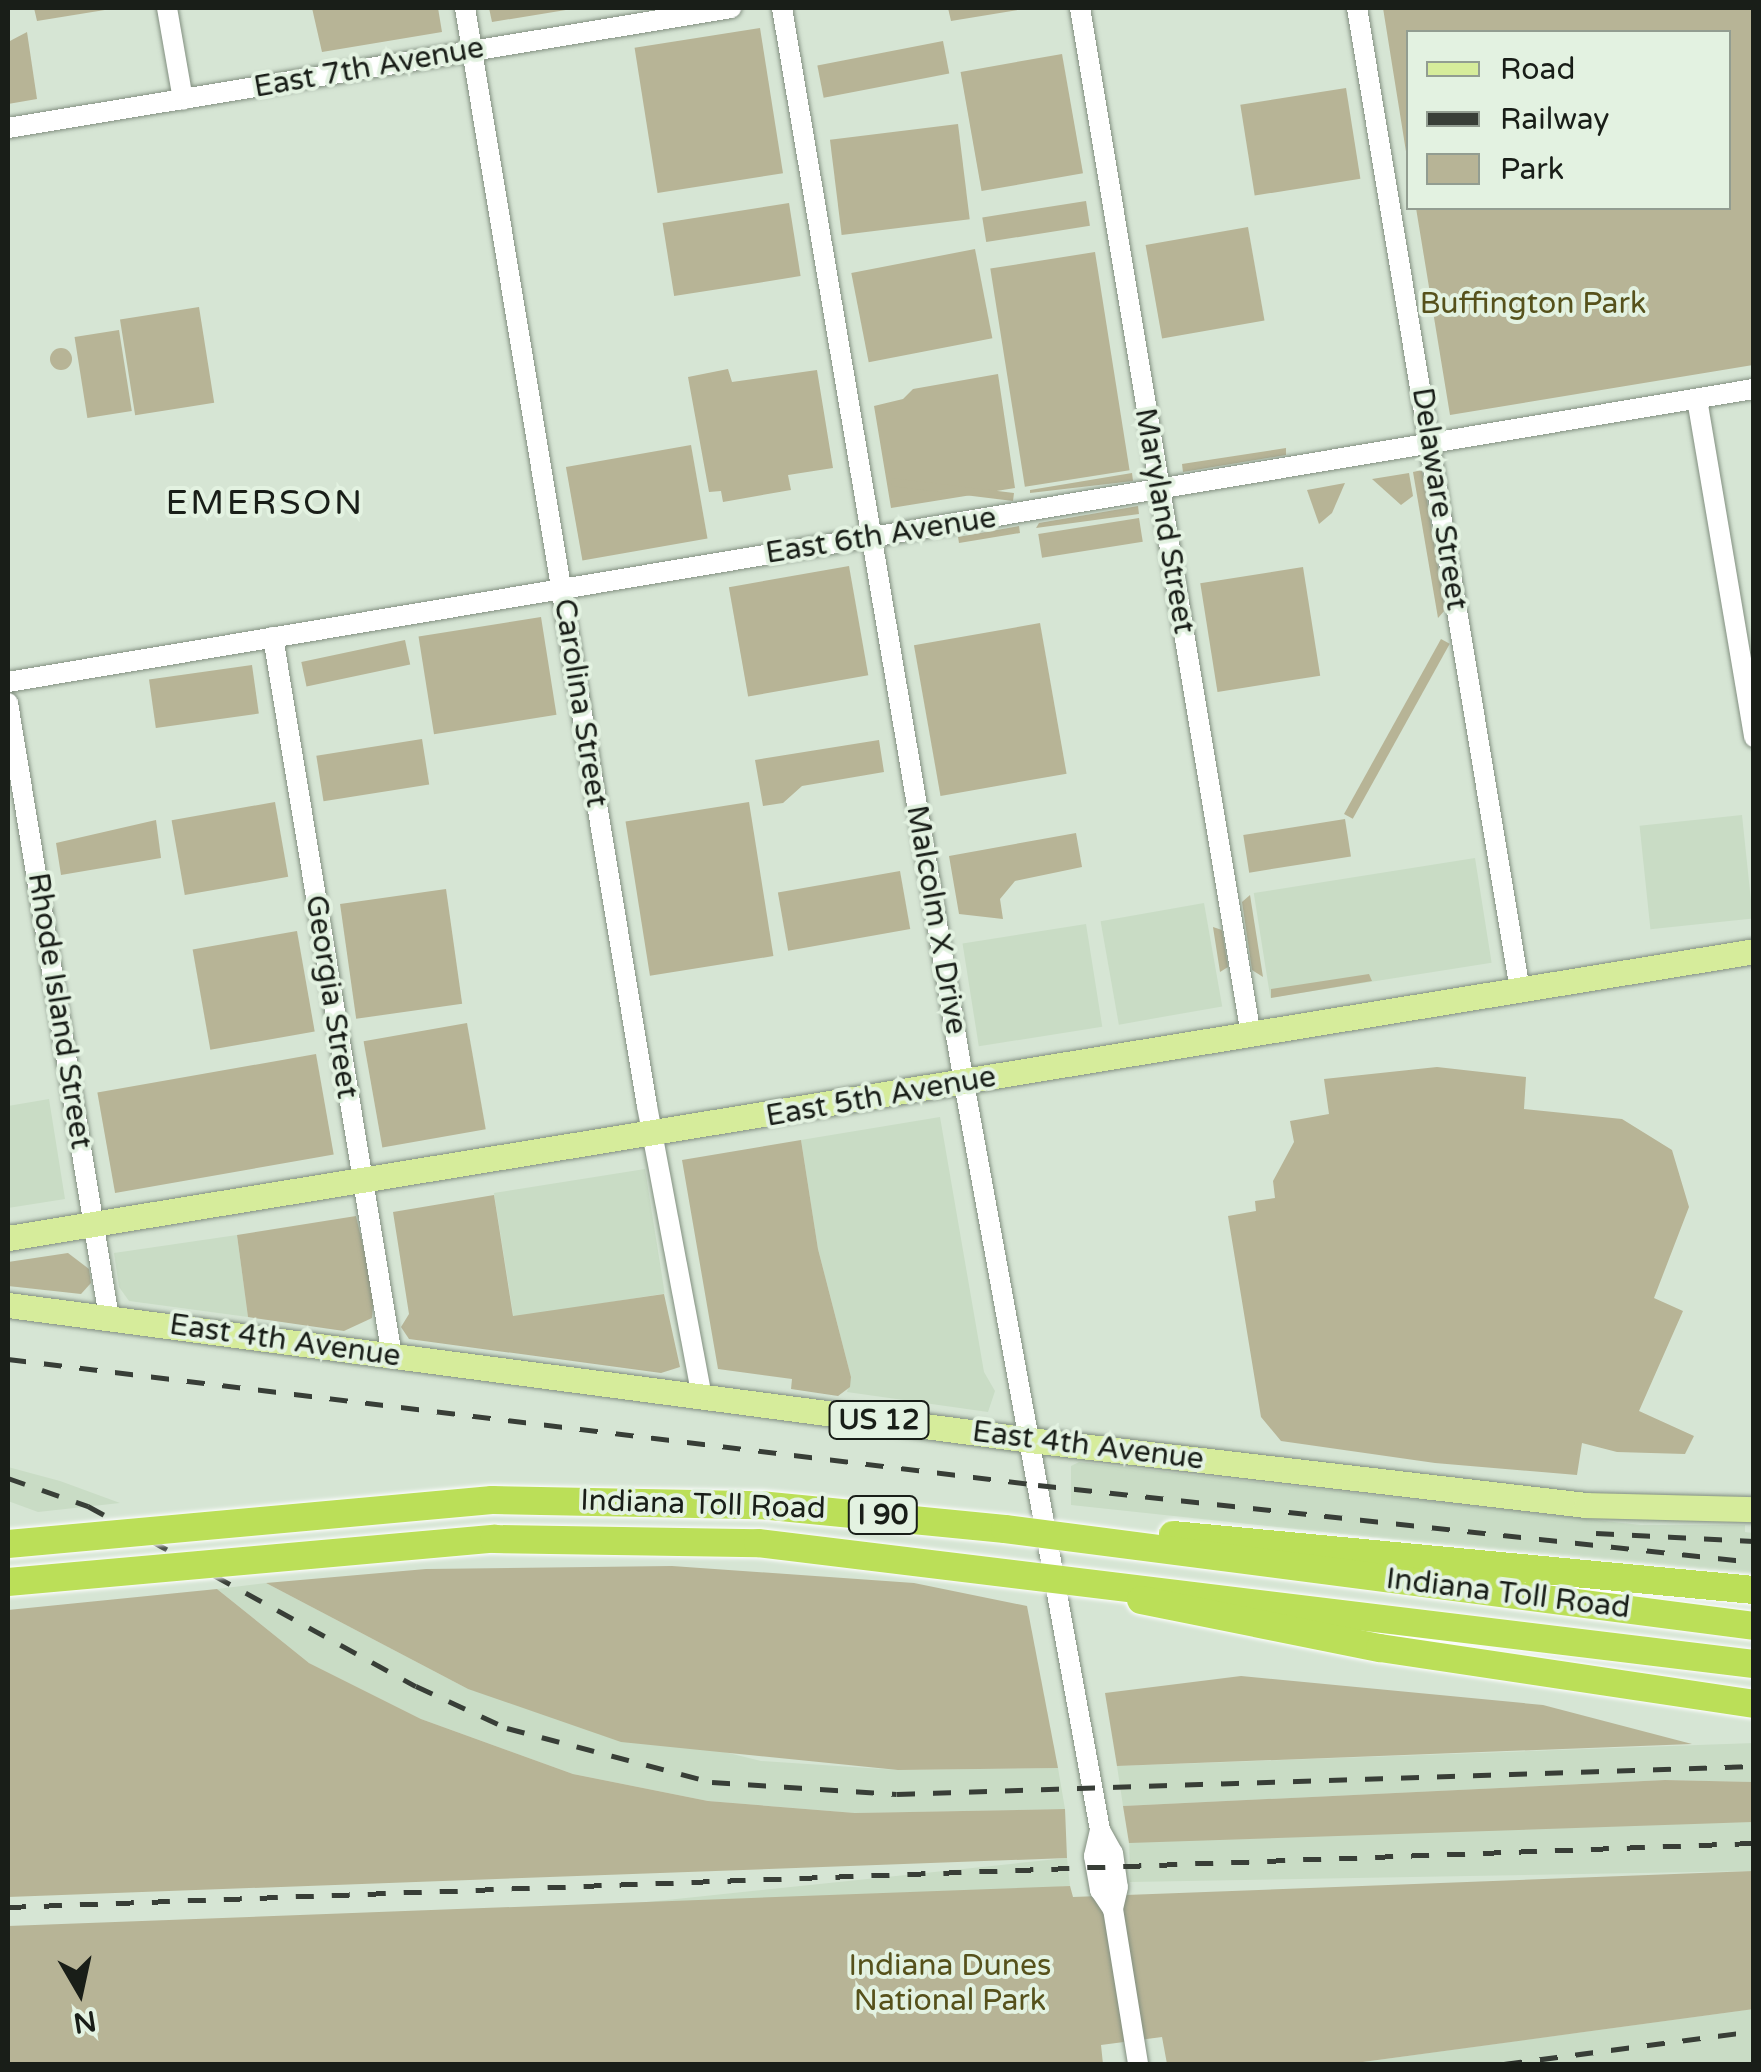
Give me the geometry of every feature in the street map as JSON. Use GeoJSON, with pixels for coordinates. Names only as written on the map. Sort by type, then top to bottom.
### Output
{"type":"FeatureCollection","features":[{"type":"Feature","properties":{"kind":"highway","name":"Indiana Toll Road"},"geometry":{"type":"LineString","coordinates":[[8,1544],[492,1500],[760,1504],[1005,1528],[1754,1626]]}},
{"type":"Feature","properties":{"kind":"highway"},"geometry":{"type":"LineString","coordinates":[[1005,1528],[1210,1536],[1754,1590]]}},
{"type":"Feature","properties":{"kind":"highway","name":"Indiana Toll Road"},"geometry":{"type":"LineString","coordinates":[[8,1582],[494,1539],[758,1543],[1014,1569],[1754,1664]]}},
{"type":"Feature","properties":{"kind":"highway"},"geometry":{"type":"LineString","coordinates":[[1014,1569],[1380,1648],[1754,1704]]}},
{"type":"Feature","properties":{"kind":"main road","name":"East 5th Avenue"},"geometry":{"type":"LineString","coordinates":[[8,1238],[363,1184],[1754,951]]}},
{"type":"Feature","properties":{"kind":"main road","name":"East 4th Avenue"},"geometry":{"type":"LineString","coordinates":[[8,1305],[1030,1440],[1586,1505],[1754,1509]]}},
{"type":"Feature","properties":{"kind":"street"},"geometry":{"type":"LineString","coordinates":[[167,8],[182,100]]}},
{"type":"Feature","properties":{"kind":"street","name":"Carolina Street"},"geometry":{"type":"LineString","coordinates":[[465,8],[652,1136],[702,1397]]}},
{"type":"Feature","properties":{"kind":"street","name":"East 7th Avenue"},"geometry":{"type":"LineString","coordinates":[[8,128],[731,8]]}},
{"type":"Feature","properties":{"kind":"street","name":"Malcolm X Drive"},"geometry":{"type":"LineString","coordinates":[[782,8],[964,1082],[1100,1830],[1094,1856],[1100,1890],[1113,1910],[1138,2064]]}},
{"type":"Feature","properties":{"kind":"street","name":"Maryland Street"},"geometry":{"type":"LineString","coordinates":[[1080,8],[1251,1034]]}},
{"type":"Feature","properties":{"kind":"street","name":"Delaware Street"},"geometry":{"type":"LineString","coordinates":[[1357,8],[1520,990]]}},
{"type":"Feature","properties":{"kind":"street","name":"East 6th Avenue"},"geometry":{"type":"LineString","coordinates":[[8,682],[1754,389]]}},
{"type":"Feature","properties":{"kind":"street"},"geometry":{"type":"LineString","coordinates":[[1697,399],[1754,736]]}},
{"type":"Feature","properties":{"kind":"street","name":"Georgia Street"},"geometry":{"type":"LineString","coordinates":[[272,638],[392,1356]]}},
{"type":"Feature","properties":{"kind":"street","name":"Rhode Island Street"},"geometry":{"type":"LineString","coordinates":[[8,703],[109,1318]]}},
{"type":"Feature","properties":{"kind":"shaded area"},"geometry":{"type":"Polygon","coordinates":[[[1742,815],[1753,918],[1650,929],[1640,826],[1742,815]]]}},
{"type":"Feature","properties":{"kind":"shaded area"},"geometry":{"type":"Polygon","coordinates":[[[1475,858],[1492,963],[1270,998],[1254,893],[1475,858]]]}},
{"type":"Feature","properties":{"kind":"shaded area"},"geometry":{"type":"Polygon","coordinates":[[[1204,903],[1222,1006],[1119,1025],[1101,921],[1204,903]]]}},
{"type":"Feature","properties":{"kind":"shaded area"},"geometry":{"type":"Polygon","coordinates":[[[1086,924],[1102,1027],[979,1046],[963,944],[1086,924]]]}},
{"type":"Feature","properties":{"kind":"shaded area"},"geometry":{"type":"Polygon","coordinates":[[[49,1099],[65,1199],[8,1208],[8,1106],[49,1099]]]}},
{"type":"Feature","properties":{"kind":"shaded area"},"geometry":{"type":"Polygon","coordinates":[[[940,1117],[984,1372],[995,1391],[988,1412],[847,1392],[851,1377],[818,1249],[801,1140],[940,1117]]]}},
{"type":"Feature","properties":{"kind":"shaded area"},"geometry":{"type":"Polygon","coordinates":[[[645,1169],[665,1293],[514,1317],[494,1193],[645,1169]]]}},
{"type":"Feature","properties":{"kind":"shaded area"},"geometry":{"type":"Polygon","coordinates":[[[237,1235],[248,1317],[129,1301],[119,1287],[114,1253],[237,1235]]]}},
{"type":"Feature","properties":{"kind":"shaded area"},"geometry":{"type":"Polygon","coordinates":[[[1079,1462],[1641,1525],[1745,1525],[1745,1532],[1753,1533],[1753,1578],[1071,1505],[1071,1466],[1079,1462]]]}},
{"type":"Feature","properties":{"kind":"shaded area"},"geometry":{"type":"Polygon","coordinates":[[[8,1467],[120,1503],[38,1512],[8,1501],[8,1467]]]}},
{"type":"Feature","properties":{"kind":"shaded area"},"geometry":{"type":"Polygon","coordinates":[[[266,1583],[468,1689],[761,1761],[898,1770],[1058,1768],[1065,1809],[855,1813],[708,1801],[573,1774],[421,1719],[309,1663],[217,1589],[266,1583]]]}},
{"type":"Feature","properties":{"kind":"shaded area"},"geometry":{"type":"Polygon","coordinates":[[[1754,1743],[1753,1782],[1665,1780],[1123,1806],[1117,1766],[1754,1743]]]}},
{"type":"Feature","properties":{"kind":"shaded area"},"geometry":{"type":"Polygon","coordinates":[[[1753,1822],[1754,1871],[1130,1882],[1129,1833],[1753,1822]]]}},
{"type":"Feature","properties":{"kind":"shaded area"},"geometry":{"type":"Polygon","coordinates":[[[1067,1858],[1070,1886],[16,1997],[13,1969],[1067,1858]]]}},
{"type":"Feature","properties":{"kind":"shaded area"},"geometry":{"type":"Polygon","coordinates":[[[1753,2009],[1753,2064],[1348,2064],[1753,2009]]]}},
{"type":"Feature","properties":{"kind":"green space"},"geometry":{"type":"Polygon","coordinates":[[[34,8],[117,8],[37,21],[34,8]]]}},
{"type":"Feature","properties":{"kind":"green space"},"geometry":{"type":"Polygon","coordinates":[[[312,8],[438,8],[442,32],[322,52],[312,8]]]}},
{"type":"Feature","properties":{"kind":"green space"},"geometry":{"type":"Polygon","coordinates":[[[489,8],[578,8],[492,22],[489,8]]]}},
{"type":"Feature","properties":{"kind":"green space"},"geometry":{"type":"Polygon","coordinates":[[[948,8],[1030,8],[951,21],[948,8]]]}},
{"type":"Feature","properties":{"kind":"green space","name":"Buffington Park"},"geometry":{"type":"Polygon","coordinates":[[[1383,8],[1753,8],[1753,365],[1450,415],[1416,210],[1731,210],[1731,30],[1406,30],[1406,152],[1383,8]]]}},
{"type":"Feature","properties":{"kind":"green space"},"geometry":{"type":"Polygon","coordinates":[[[760,28],[783,173],[658,193],[635,48],[760,28]]]}},
{"type":"Feature","properties":{"kind":"green space"},"geometry":{"type":"Polygon","coordinates":[[[27,32],[37,99],[8,104],[8,42],[27,32]]]}},
{"type":"Feature","properties":{"kind":"green space"},"geometry":{"type":"Polygon","coordinates":[[[943,41],[949,73],[824,98],[817,65],[943,41]]]}},
{"type":"Feature","properties":{"kind":"green space"},"geometry":{"type":"Polygon","coordinates":[[[1062,54],[1083,173],[982,191],[961,72],[1062,54]]]}},
{"type":"Feature","properties":{"kind":"green space"},"geometry":{"type":"Polygon","coordinates":[[[1346,88],[1360,179],[1255,196],[1240,105],[1346,88]]]}},
{"type":"Feature","properties":{"kind":"green space"},"geometry":{"type":"Polygon","coordinates":[[[958,124],[970,219],[842,235],[830,140],[958,124]]]}},
{"type":"Feature","properties":{"kind":"green space"},"geometry":{"type":"Polygon","coordinates":[[[1086,201],[1090,226],[986,242],[982,217],[1086,201]]]}},
{"type":"Feature","properties":{"kind":"green space"},"geometry":{"type":"Polygon","coordinates":[[[789,203],[801,276],[674,296],[663,223],[789,203]]]}},
{"type":"Feature","properties":{"kind":"green space"},"geometry":{"type":"Polygon","coordinates":[[[1248,227],[1264,321],[1162,339],[1146,245],[1248,227]]]}},
{"type":"Feature","properties":{"kind":"green space"},"geometry":{"type":"Polygon","coordinates":[[[975,249],[992,338],[869,362],[851,273],[975,249]]]}},
{"type":"Feature","properties":{"kind":"green space"},"geometry":{"type":"Polygon","coordinates":[[[1095,252],[1130,470],[1025,487],[990,269],[1095,252]]]}},
{"type":"Feature","properties":{"kind":"green space"},"geometry":{"type":"Polygon","coordinates":[[[199,307],[214,403],[135,415],[120,320],[199,307]]]}},
{"type":"Feature","properties":{"kind":"green space"},"geometry":{"type":"Polygon","coordinates":[[[119,330],[132,411],[87,418],[75,337],[119,330]]]}},
{"type":"Feature","properties":{"kind":"green space"},"geometry":{"type":"Polygon","coordinates":[[[61,348],[69,351],[69,367],[61,370],[53,367],[50,359],[53,351],[61,348]]]}},
{"type":"Feature","properties":{"kind":"green space"},"geometry":{"type":"Polygon","coordinates":[[[728,369],[732,382],[817,370],[833,468],[788,475],[791,490],[723,502],[721,491],[709,492],[688,377],[728,369]]]}},
{"type":"Feature","properties":{"kind":"green space"},"geometry":{"type":"Polygon","coordinates":[[[998,374],[1015,488],[891,508],[874,406],[903,399],[913,389],[998,374]]]}},
{"type":"Feature","properties":{"kind":"green space"},"geometry":{"type":"Polygon","coordinates":[[[691,445],[707,539],[582,561],[566,467],[691,445]]]}},
{"type":"Feature","properties":{"kind":"green space"},"geometry":{"type":"Polygon","coordinates":[[[1286,448],[1286,455],[1183,472],[1182,464],[1286,448]]]}},
{"type":"Feature","properties":{"kind":"green space"},"geometry":{"type":"Polygon","coordinates":[[[1422,470],[1445,610],[1438,618],[1413,472],[1422,470]]]}},
{"type":"Feature","properties":{"kind":"green space"},"geometry":{"type":"Polygon","coordinates":[[[1132,473],[1133,481],[1030,493],[1030,490],[1132,473]]]}},
{"type":"Feature","properties":{"kind":"green space"},"geometry":{"type":"Polygon","coordinates":[[[1409,473],[1413,496],[1401,505],[1372,479],[1409,473]]]}},
{"type":"Feature","properties":{"kind":"green space"},"geometry":{"type":"Polygon","coordinates":[[[892,478],[1014,493],[1013,501],[891,486],[892,478]]]}},
{"type":"Feature","properties":{"kind":"green space"},"geometry":{"type":"Polygon","coordinates":[[[1345,483],[1332,513],[1319,524],[1307,490],[1345,483]]]}},
{"type":"Feature","properties":{"kind":"green space"},"geometry":{"type":"Polygon","coordinates":[[[1138,506],[1139,514],[1036,528],[1039,523],[1138,506]]]}},
{"type":"Feature","properties":{"kind":"green space"},"geometry":{"type":"Polygon","coordinates":[[[1139,518],[1143,542],[1042,558],[1038,534],[1139,518]]]}},
{"type":"Feature","properties":{"kind":"green space"},"geometry":{"type":"Polygon","coordinates":[[[1019,526],[1020,533],[959,543],[958,537],[1019,526]]]}},
{"type":"Feature","properties":{"kind":"green space"},"geometry":{"type":"Polygon","coordinates":[[[849,566],[868,675],[748,696],[729,587],[849,566]]]}},
{"type":"Feature","properties":{"kind":"green space"},"geometry":{"type":"Polygon","coordinates":[[[1303,567],[1320,676],[1217,692],[1200,583],[1303,567]]]}},
{"type":"Feature","properties":{"kind":"green space"},"geometry":{"type":"Polygon","coordinates":[[[541,617],[556,715],[434,734],[419,636],[541,617]]]}},
{"type":"Feature","properties":{"kind":"green space"},"geometry":{"type":"Polygon","coordinates":[[[1040,623],[1067,774],[941,796],[914,645],[1040,623]]]}},
{"type":"Feature","properties":{"kind":"green space"},"geometry":{"type":"Polygon","coordinates":[[[1441,639],[1450,644],[1353,819],[1344,814],[1441,639]]]}},
{"type":"Feature","properties":{"kind":"green space"},"geometry":{"type":"Polygon","coordinates":[[[405,640],[410,664],[307,686],[301,662],[405,640]]]}},
{"type":"Feature","properties":{"kind":"green space"},"geometry":{"type":"Polygon","coordinates":[[[252,665],[259,714],[156,728],[149,679],[252,665]]]}},
{"type":"Feature","properties":{"kind":"green space"},"geometry":{"type":"Polygon","coordinates":[[[422,739],[429,784],[324,801],[316,756],[422,739]]]}},
{"type":"Feature","properties":{"kind":"green space"},"geometry":{"type":"Polygon","coordinates":[[[879,740],[884,772],[802,786],[783,803],[763,806],[755,760],[879,740]]]}},
{"type":"Feature","properties":{"kind":"green space"},"geometry":{"type":"Polygon","coordinates":[[[275,802],[288,877],[185,895],[172,820],[275,802]]]}},
{"type":"Feature","properties":{"kind":"green space"},"geometry":{"type":"Polygon","coordinates":[[[749,802],[773,956],[650,976],[626,822],[749,802]]]}},
{"type":"Feature","properties":{"kind":"green space"},"geometry":{"type":"Polygon","coordinates":[[[1345,819],[1351,857],[1249,873],[1243,835],[1345,819]]]}},
{"type":"Feature","properties":{"kind":"green space"},"geometry":{"type":"Polygon","coordinates":[[[156,820],[161,858],[61,875],[56,843],[156,820]]]}},
{"type":"Feature","properties":{"kind":"green space"},"geometry":{"type":"Polygon","coordinates":[[[1076,833],[1082,867],[1015,881],[1000,899],[1003,919],[959,914],[949,856],[1076,833]]]}},
{"type":"Feature","properties":{"kind":"green space"},"geometry":{"type":"Polygon","coordinates":[[[900,871],[910,929],[788,951],[778,893],[900,871]]]}},
{"type":"Feature","properties":{"kind":"green space"},"geometry":{"type":"Polygon","coordinates":[[[446,889],[462,1004],[356,1019],[340,904],[446,889]]]}},
{"type":"Feature","properties":{"kind":"green space"},"geometry":{"type":"Polygon","coordinates":[[[1250,895],[1263,977],[1252,970],[1242,902],[1250,895]]]}},
{"type":"Feature","properties":{"kind":"green space"},"geometry":{"type":"Polygon","coordinates":[[[1213,927],[1222,930],[1228,967],[1220,972],[1213,927]]]}},
{"type":"Feature","properties":{"kind":"green space"},"geometry":{"type":"Polygon","coordinates":[[[297,931],[315,1031],[210,1050],[193,949],[297,931]]]}},
{"type":"Feature","properties":{"kind":"green space"},"geometry":{"type":"Polygon","coordinates":[[[1369,974],[1372,981],[1271,998],[1271,989],[1369,974]]]}},
{"type":"Feature","properties":{"kind":"green space"},"geometry":{"type":"Polygon","coordinates":[[[467,1023],[486,1129],[382,1148],[364,1041],[467,1023]]]}},
{"type":"Feature","properties":{"kind":"green space"},"geometry":{"type":"Polygon","coordinates":[[[316,1054],[334,1154],[115,1193],[97,1093],[316,1054]]]}},
{"type":"Feature","properties":{"kind":"green space"},"geometry":{"type":"Polygon","coordinates":[[[1437,1067],[1526,1077],[1524,1109],[1622,1119],[1672,1150],[1689,1207],[1654,1298],[1683,1311],[1639,1411],[1694,1436],[1685,1454],[1617,1452],[1582,1443],[1577,1475],[1435,1463],[1281,1441],[1261,1417],[1228,1216],[1256,1211],[1255,1201],[1275,1198],[1273,1181],[1294,1142],[1290,1121],[1329,1114],[1324,1079],[1437,1067]]]}},
{"type":"Feature","properties":{"kind":"green space"},"geometry":{"type":"Polygon","coordinates":[[[801,1140],[818,1249],[851,1377],[850,1387],[838,1396],[791,1389],[792,1379],[718,1369],[682,1160],[801,1140]]]}},
{"type":"Feature","properties":{"kind":"green space"},"geometry":{"type":"Polygon","coordinates":[[[494,1195],[513,1316],[664,1294],[680,1367],[661,1373],[409,1339],[401,1327],[409,1314],[393,1212],[494,1195]]]}},
{"type":"Feature","properties":{"kind":"green space"},"geometry":{"type":"Polygon","coordinates":[[[356,1216],[374,1292],[372,1318],[344,1331],[248,1317],[237,1235],[356,1216]]]}},
{"type":"Feature","properties":{"kind":"green space"},"geometry":{"type":"Polygon","coordinates":[[[68,1253],[89,1269],[91,1283],[81,1294],[8,1286],[8,1262],[68,1253]]]}},
{"type":"Feature","properties":{"kind":"green space"},"geometry":{"type":"Polygon","coordinates":[[[672,1566],[914,1583],[1027,1606],[1058,1768],[898,1770],[621,1742],[468,1689],[266,1583],[426,1569],[672,1566]]]}},
{"type":"Feature","properties":{"kind":"green space"},"geometry":{"type":"Polygon","coordinates":[[[217,1589],[309,1663],[421,1719],[573,1774],[708,1801],[855,1813],[1065,1809],[1067,1858],[8,1897],[8,1610],[217,1589]]]}},
{"type":"Feature","properties":{"kind":"green space"},"geometry":{"type":"Polygon","coordinates":[[[1241,1676],[1543,1705],[1692,1744],[1117,1766],[1105,1693],[1241,1676]]]}},
{"type":"Feature","properties":{"kind":"green space"},"geometry":{"type":"Polygon","coordinates":[[[1665,1780],[1753,1782],[1753,1822],[1129,1843],[1123,1806],[1665,1780]]]}},
{"type":"Feature","properties":{"kind":"green space","name":"Indiana Dunes National Park"},"geometry":{"type":"Polygon","coordinates":[[[1753,1871],[1754,2009],[1348,2064],[1167,2064],[1162,2037],[1101,2045],[1103,2064],[8,2064],[8,1926],[1070,1886],[1073,1897],[1753,1871]]]}},
{"type":"Feature","properties":{"kind":"railway"},"geometry":{"type":"LineString","coordinates":[[8,1359],[1038,1485],[1754,1562]]}},
{"type":"Feature","properties":{"kind":"railway"},"geometry":{"type":"LineString","coordinates":[[8,1478],[88,1506],[416,1686],[507,1728],[712,1782],[897,1794],[1754,1766]]}},
{"type":"Feature","properties":{"kind":"railway"},"geometry":{"type":"LineString","coordinates":[[1596,1533],[1754,1541]]}},
{"type":"Feature","properties":{"kind":"railway"},"geometry":{"type":"LineString","coordinates":[[8,1907],[1754,1843]]}},
{"type":"Feature","properties":{"kind":"railway"},"geometry":{"type":"LineString","coordinates":[[1504,2064],[1754,2031]]}},
{"type":"Feature","properties":{"kind":"district","name":"EMERSON"},"geometry":{"type":"Point","coordinates":[265,503]}}]}
